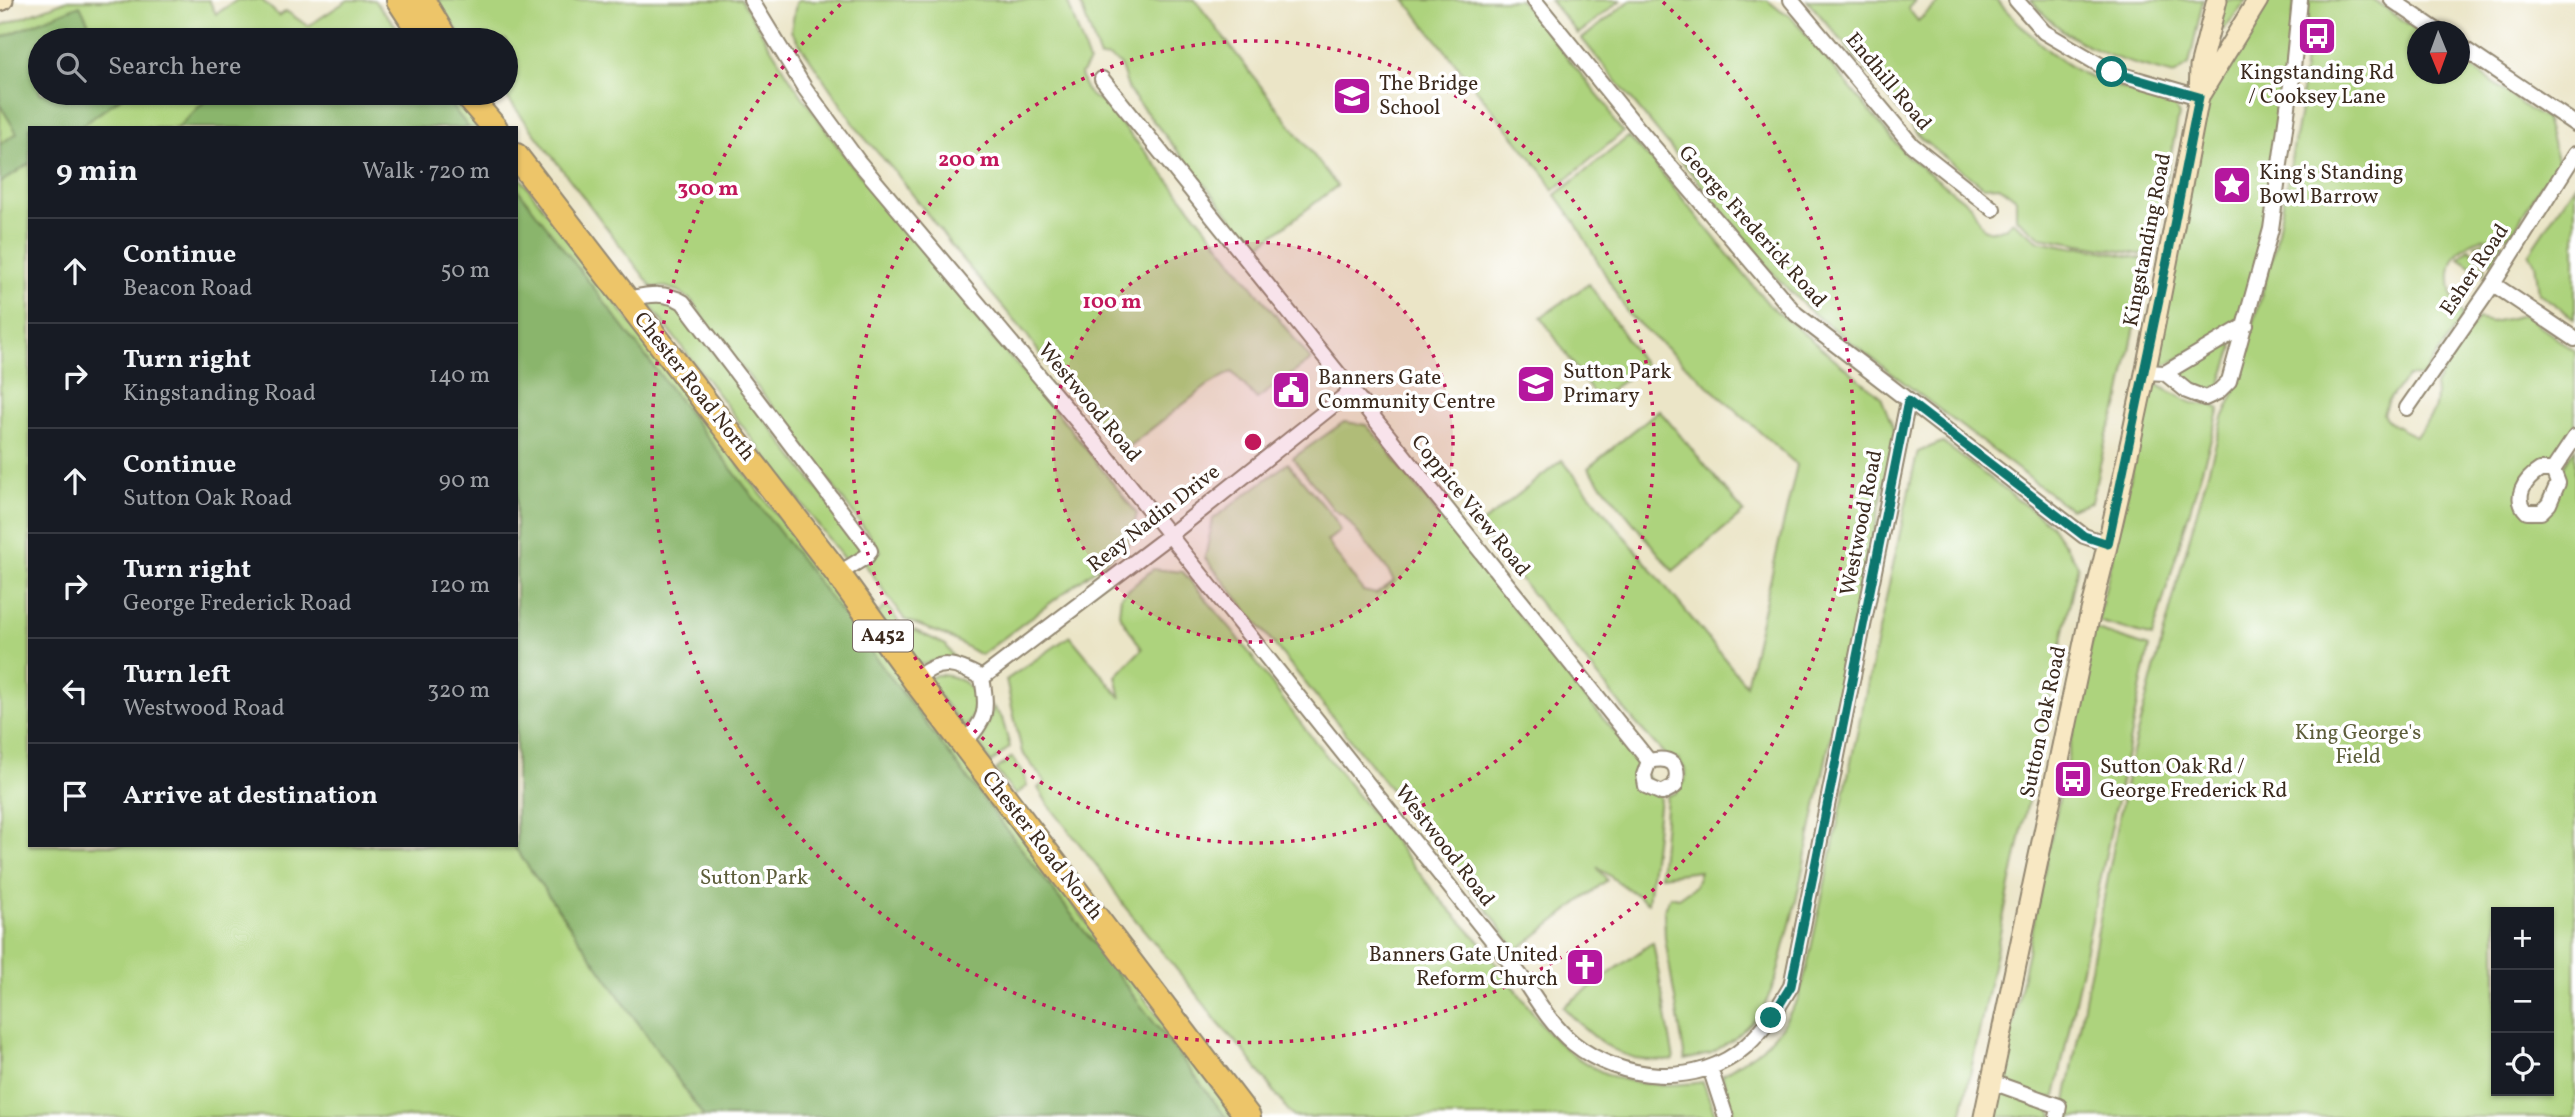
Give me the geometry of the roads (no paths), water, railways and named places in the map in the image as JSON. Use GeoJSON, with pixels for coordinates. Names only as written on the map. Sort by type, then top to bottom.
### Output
{"type":"FeatureCollection","features":[{"type":"Feature","properties":{"kind":"highway"},"geometry":{"type":"LineString","coordinates":[[399,0],[417,28]]}},
{"type":"Feature","properties":{"kind":"highway"},"geometry":{"type":"LineString","coordinates":[[422,0],[439,28]]}},
{"type":"Feature","properties":{"kind":"highway"},"geometry":{"type":"LineString","coordinates":[[478,105],[494,126]]}},
{"type":"Feature","properties":{"kind":"highway","name":"Chester Road North"},"geometry":{"type":"LineString","coordinates":[[518,159],[838,574],[915,680],[1248,1117]]}},
{"type":"Feature","properties":{"kind":"main road","name":"Kingstanding Road"},"geometry":{"type":"LineString","coordinates":[[2145,372],[2199,97],[2200,67],[2217,0]]}},
{"type":"Feature","properties":{"kind":"main road","name":"Kingstanding Road"},"geometry":{"type":"LineString","coordinates":[[2199,97],[2258,0]]}},
{"type":"Feature","properties":{"kind":"main road","name":"Sutton Oak Road"},"geometry":{"type":"LineString","coordinates":[[1984,1117],[2085,636],[2145,372]]}},
{"type":"Feature","properties":{"kind":"street","name":"George Frederick Road"},"geometry":{"type":"LineString","coordinates":[[1534,0],[1636,126],[1796,314],[2084,536],[2108,544]]}},
{"type":"Feature","properties":{"kind":"street","name":"Endhill Road"},"geometry":{"type":"LineString","coordinates":[[1791,0],[1912,145],[1993,209]]}},
{"type":"Feature","properties":{"kind":"street"},"geometry":{"type":"LineString","coordinates":[[2016,0],[2044,32],[2112,72],[2199,97]]}},
{"type":"Feature","properties":{"kind":"street"},"geometry":{"type":"LineString","coordinates":[[2165,373],[2188,391],[2205,398],[2218,392],[2229,381],[2271,229],[2300,0]]}},
{"type":"Feature","properties":{"kind":"street"},"geometry":{"type":"LineString","coordinates":[[2392,0],[2423,21]]}},
{"type":"Feature","properties":{"kind":"street","name":"Westwood Road"},"geometry":{"type":"LineString","coordinates":[[757,2],[804,87],[858,161],[1104,453],[1520,975],[1547,1014],[1571,1042],[1598,1061],[1633,1073],[1662,1075],[1710,1069],[1745,1047],[1771,1018],[1791,986],[1908,401]]}},
{"type":"Feature","properties":{"kind":"street"},"geometry":{"type":"LineString","coordinates":[[2470,53],[2575,124]]}},
{"type":"Feature","properties":{"kind":"street","name":"Coppice View Road"},"geometry":{"type":"LineString","coordinates":[[1102,79],[1649,761]]}},
{"type":"Feature","properties":{"kind":"street","name":"Esher Road"},"geometry":{"type":"LineString","coordinates":[[2407,408],[2493,284],[2575,154]]}},
{"type":"Feature","properties":{"kind":"street"},"geometry":{"type":"LineString","coordinates":[[2493,284],[2575,339]]}},
{"type":"Feature","properties":{"kind":"street","name":"Chester Road North"},"geometry":{"type":"LineString","coordinates":[[626,299],[654,294],[670,295],[683,302],[867,545],[870,551],[867,555],[838,574]]}},
{"type":"Feature","properties":{"kind":"street"},"geometry":{"type":"LineString","coordinates":[[2145,372],[2165,373],[2246,325]]}},
{"type":"Feature","properties":{"kind":"street","name":"Reay Nadin Drive"},"geometry":{"type":"LineString","coordinates":[[982,678],[1170,535],[1351,391]]}},
{"type":"Feature","properties":{"kind":"street"},"geometry":{"type":"LineString","coordinates":[[2553,470],[2575,437]]}},
{"type":"Feature","properties":{"kind":"street"},"geometry":{"type":"LineString","coordinates":[[915,680],[926,670],[942,664],[964,668],[982,678],[987,703],[983,719],[963,743]]}},
{"type":"Feature","properties":{"kind":"street"},"geometry":{"type":"LineString","coordinates":[[1710,1069],[1726,1117]]}},
{"type":"Feature","properties":{"kind":"street"},"geometry":{"type":"LineString","coordinates":[[1992,1082],[2059,1106],[2057,1117]]}},
{"type":"Feature","properties":{"kind":"place","name":"Kingstanding Rd / Cooksey Lane"},"geometry":{"type":"Point","coordinates":[2317,36]}},
{"type":"Feature","properties":{"kind":"place","name":"The Bridge School"},"geometry":{"type":"Point","coordinates":[1352,96]}},
{"type":"Feature","properties":{"kind":"place","name":"King's Standing Bowl Barrow"},"geometry":{"type":"Point","coordinates":[2232,185]}},
{"type":"Feature","properties":{"kind":"place","name":"Sutton Park Primary"},"geometry":{"type":"Point","coordinates":[1536,384]}},
{"type":"Feature","properties":{"kind":"place","name":"Banners Gate Community Centre"},"geometry":{"type":"Point","coordinates":[1291,390]}},
{"type":"Feature","properties":{"kind":"place","name":"Sutton Oak Rd / George Frederick Rd"},"geometry":{"type":"Point","coordinates":[2073,779]}},
{"type":"Feature","properties":{"kind":"place","name":"Banners Gate United Reform Church"},"geometry":{"type":"Point","coordinates":[1585,967]}},
{"type":"Feature","properties":{"kind":"park label","name":"King George's Field"},"geometry":{"type":"Point","coordinates":[2358,745]}},
{"type":"Feature","properties":{"kind":"park label","name":"Sutton Park"},"geometry":{"type":"Point","coordinates":[754,878]}}]}
